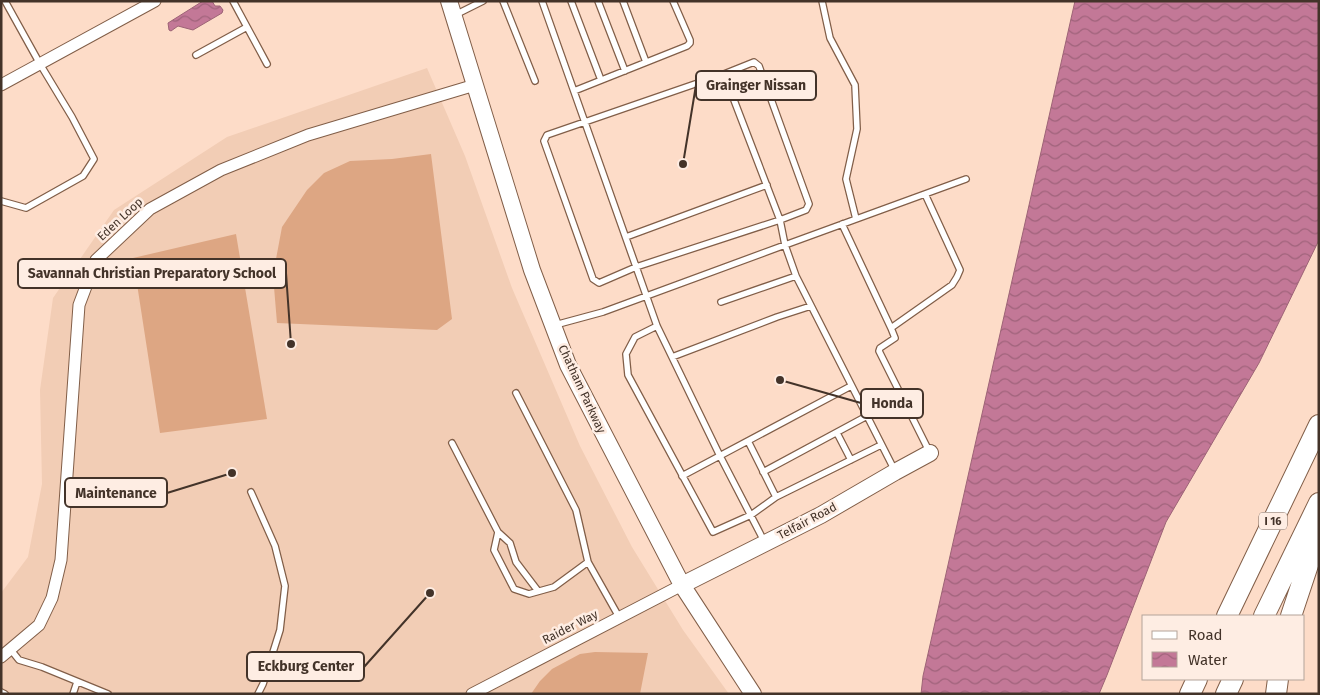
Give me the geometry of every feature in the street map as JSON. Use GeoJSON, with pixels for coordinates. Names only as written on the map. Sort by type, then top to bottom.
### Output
{"type":"FeatureCollection","features":[{"type":"Feature","properties":{"kind":"highway","name":"I 16"},"geometry":{"type":"LineString","coordinates":[[1227,615],[1319,425]]}},
{"type":"Feature","properties":{"kind":"highway","name":"I 16"},"geometry":{"type":"LineString","coordinates":[[1264,615],[1319,503]]}},
{"type":"Feature","properties":{"kind":"highway"},"geometry":{"type":"LineString","coordinates":[[1291,615],[1319,532]]}},
{"type":"Feature","properties":{"kind":"highway"},"geometry":{"type":"LineString","coordinates":[[1190,694],[1197,680]]}},
{"type":"Feature","properties":{"kind":"highway"},"geometry":{"type":"LineString","coordinates":[[1226,694],[1233,680]]}},
{"type":"Feature","properties":{"kind":"highway"},"geometry":{"type":"LineString","coordinates":[[1276,694],[1278,680]]}},
{"type":"Feature","properties":{"kind":"main road","name":"Chatham Parkway"},"geometry":{"type":"LineString","coordinates":[[451,9],[532,270],[568,365],[682,585],[752,694]]}},
{"type":"Feature","properties":{"kind":"main road","name":"Telfair Road"},"geometry":{"type":"LineString","coordinates":[[682,585],[821,515],[930,453]]}},
{"type":"Feature","properties":{"kind":"street"},"geometry":{"type":"LineString","coordinates":[[1,85],[154,1]]}},
{"type":"Feature","properties":{"kind":"street","name":"Eden Loop"},"geometry":{"type":"LineString","coordinates":[[1,657],[38,625],[52,598],[61,560],[79,306],[96,260],[150,209],[221,170],[308,135],[476,85]]}},
{"type":"Feature","properties":{"kind":"street","name":"Raider Way"},"geometry":{"type":"LineString","coordinates":[[472,694],[682,585]]}},
{"type":"Feature","properties":{"kind":"lane"},"geometry":{"type":"LineString","coordinates":[[1,201],[26,208],[84,176],[94,159],[5,1]]}},
{"type":"Feature","properties":{"kind":"lane"},"geometry":{"type":"LineString","coordinates":[[233,1],[267,64]]}},
{"type":"Feature","properties":{"kind":"lane"},"geometry":{"type":"LineString","coordinates":[[451,9],[483,1]]}},
{"type":"Feature","properties":{"kind":"lane"},"geometry":{"type":"LineString","coordinates":[[504,1],[535,81]]}},
{"type":"Feature","properties":{"kind":"lane"},"geometry":{"type":"LineString","coordinates":[[542,1],[658,326],[720,456],[765,543]]}},
{"type":"Feature","properties":{"kind":"lane"},"geometry":{"type":"LineString","coordinates":[[571,1],[601,80]]}},
{"type":"Feature","properties":{"kind":"lane"},"geometry":{"type":"LineString","coordinates":[[598,1],[625,71]]}},
{"type":"Feature","properties":{"kind":"lane"},"geometry":{"type":"LineString","coordinates":[[623,1],[646,62]]}},
{"type":"Feature","properties":{"kind":"lane"},"geometry":{"type":"LineString","coordinates":[[574,91],[687,46],[690,40],[673,1]]}},
{"type":"Feature","properties":{"kind":"lane"},"geometry":{"type":"LineString","coordinates":[[822,1],[830,38],[855,85],[857,128],[846,179],[856,219]]}},
{"type":"Feature","properties":{"kind":"lane"},"geometry":{"type":"LineString","coordinates":[[196,55],[247,27]]}},
{"type":"Feature","properties":{"kind":"lane"},"geometry":{"type":"LineString","coordinates":[[754,62],[759,66],[809,204],[806,210],[636,267],[599,283],[593,279],[544,141],[547,135],[724,74],[754,62]]}},
{"type":"Feature","properties":{"kind":"lane"},"geometry":{"type":"LineString","coordinates":[[724,74],[780,220],[785,245],[796,276],[895,472]]}},
{"type":"Feature","properties":{"kind":"lane"},"geometry":{"type":"LineString","coordinates":[[553,325],[603,312],[966,178]]}},
{"type":"Feature","properties":{"kind":"lane"},"geometry":{"type":"LineString","coordinates":[[626,237],[767,185]]}},
{"type":"Feature","properties":{"kind":"lane"},"geometry":{"type":"LineString","coordinates":[[891,328],[952,285],[958,277],[960,270],[924,194]]}},
{"type":"Feature","properties":{"kind":"lane"},"geometry":{"type":"LineString","coordinates":[[842,224],[895,338],[880,348],[879,351],[930,453]]}},
{"type":"Feature","properties":{"kind":"lane"},"geometry":{"type":"LineString","coordinates":[[721,302],[796,276]]}},
{"type":"Feature","properties":{"kind":"lane"},"geometry":{"type":"LineString","coordinates":[[672,357],[811,306]]}},
{"type":"Feature","properties":{"kind":"lane"},"geometry":{"type":"LineString","coordinates":[[658,326],[635,337],[626,354],[628,375],[713,532],[751,515],[776,497],[881,445]]}},
{"type":"Feature","properties":{"kind":"lane"},"geometry":{"type":"LineString","coordinates":[[682,476],[852,386]]}},
{"type":"Feature","properties":{"kind":"lane"},"geometry":{"type":"LineString","coordinates":[[516,394],[576,510],[588,562],[619,617]]}},
{"type":"Feature","properties":{"kind":"lane"},"geometry":{"type":"LineString","coordinates":[[763,472],[867,416]]}},
{"type":"Feature","properties":{"kind":"lane"},"geometry":{"type":"LineString","coordinates":[[837,433],[851,460]]}},
{"type":"Feature","properties":{"kind":"lane"},"geometry":{"type":"LineString","coordinates":[[748,441],[776,497]]}},
{"type":"Feature","properties":{"kind":"lane"},"geometry":{"type":"LineString","coordinates":[[452,444],[498,532],[510,543],[516,562],[538,591]]}},
{"type":"Feature","properties":{"kind":"lane"},"geometry":{"type":"LineString","coordinates":[[250,492],[275,546],[285,586],[280,630],[258,694]]}},
{"type":"Feature","properties":{"kind":"lane"},"geometry":{"type":"LineString","coordinates":[[498,532],[494,550],[514,589],[529,594],[554,587],[588,562]]}},
{"type":"Feature","properties":{"kind":"lane"},"geometry":{"type":"LineString","coordinates":[[11,650],[19,660],[42,667],[108,694]]}},
{"type":"Feature","properties":{"kind":"lane"},"geometry":{"type":"LineString","coordinates":[[73,694],[77,682]]}},
{"type":"Feature","properties":{"kind":"lane"},"geometry":{"type":"LineString","coordinates":[[1,692],[5,694]]}},
{"type":"Feature","properties":{"kind":"shaded area"},"geometry":{"type":"Polygon","coordinates":[[[427,68],[465,156],[512,288],[580,446],[632,547],[683,630],[729,694],[1,694],[1,593],[28,557],[42,484],[40,390],[53,298],[114,210],[227,137],[427,68]]]}},
{"type":"Feature","properties":{"kind":"shaded area"},"geometry":{"type":"Polygon","coordinates":[[[431,154],[452,319],[437,330],[277,323],[273,275],[282,227],[307,190],[324,173],[350,161],[392,159],[431,154]]]}},
{"type":"Feature","properties":{"kind":"shaded area"},"geometry":{"type":"Polygon","coordinates":[[[236,234],[267,419],[160,433],[133,258],[236,234]]]}},
{"type":"Feature","properties":{"kind":"shaded area"},"geometry":{"type":"Polygon","coordinates":[[[595,652],[648,653],[640,694],[531,694],[552,669],[580,654],[595,652]]]}},
{"type":"Feature","properties":{"kind":"water"},"geometry":{"type":"Polygon","coordinates":[[[203,1],[212,1],[215,6],[220,6],[223,10],[222,13],[193,30],[178,26],[171,31],[169,30],[168,23],[203,1]]]}},
{"type":"Feature","properties":{"kind":"water"},"geometry":{"type":"Polygon","coordinates":[[[1075,1],[1319,1],[1319,240],[1259,363],[1166,522],[1099,694],[921,694],[923,676],[1075,1]]]}},
{"type":"Feature","properties":{"kind":"place","name":"Grainger Nissan"},"geometry":{"type":"Point","coordinates":[683,164]}},
{"type":"Feature","properties":{"kind":"place","name":"Savannah Christian Preparatory School"},"geometry":{"type":"Point","coordinates":[291,344]}},
{"type":"Feature","properties":{"kind":"place","name":"Honda"},"geometry":{"type":"Point","coordinates":[780,380]}},
{"type":"Feature","properties":{"kind":"place","name":"Maintenance"},"geometry":{"type":"Point","coordinates":[232,473]}},
{"type":"Feature","properties":{"kind":"place","name":"Eckburg Center"},"geometry":{"type":"Point","coordinates":[430,593]}}]}
